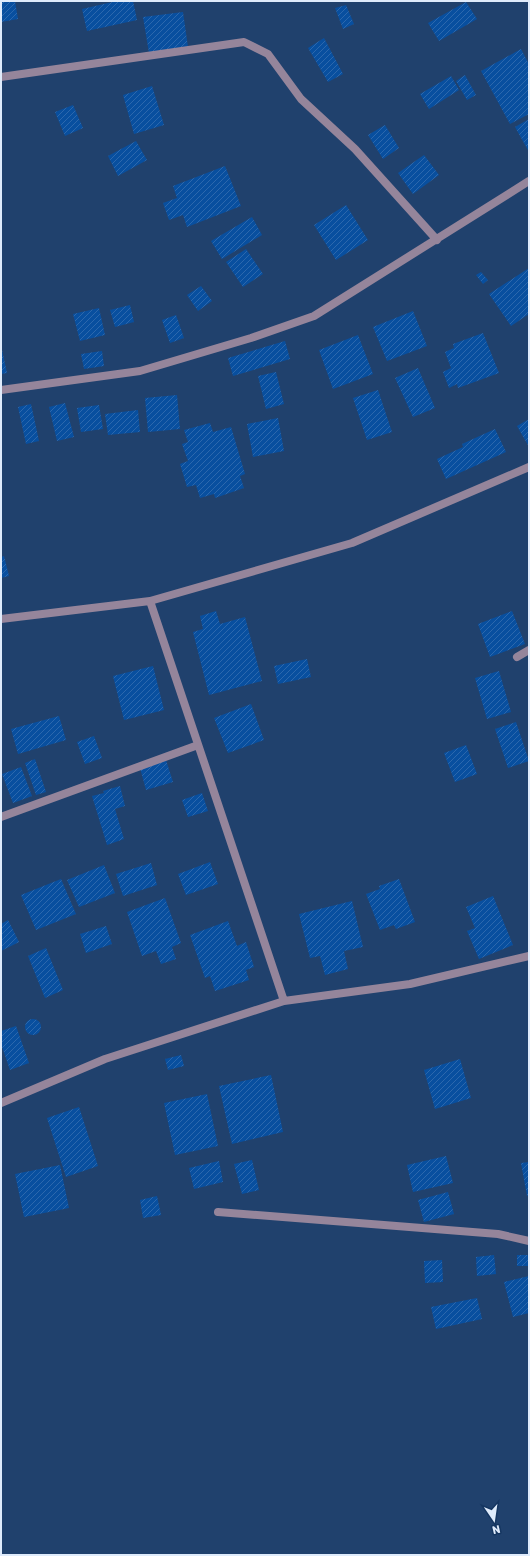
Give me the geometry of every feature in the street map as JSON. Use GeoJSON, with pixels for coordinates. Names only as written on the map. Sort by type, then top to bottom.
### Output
{"type":"FeatureCollection","features":[{"type":"Feature","properties":{"kind":"street"},"geometry":{"type":"LineString","coordinates":[[1,77],[244,42],[268,54],[301,99],[355,149],[436,240]]}},
{"type":"Feature","properties":{"kind":"street"},"geometry":{"type":"LineString","coordinates":[[1,390],[140,371],[251,338],[314,316],[529,182]]}},
{"type":"Feature","properties":{"kind":"street"},"geometry":{"type":"LineString","coordinates":[[1,620],[150,601],[352,543],[529,467]]}},
{"type":"Feature","properties":{"kind":"street"},"geometry":{"type":"LineString","coordinates":[[150,601],[284,1001]]}},
{"type":"Feature","properties":{"kind":"street"},"geometry":{"type":"LineString","coordinates":[[517,657],[529,650]]}},
{"type":"Feature","properties":{"kind":"street"},"geometry":{"type":"LineString","coordinates":[[1,817],[198,745]]}},
{"type":"Feature","properties":{"kind":"street"},"geometry":{"type":"LineString","coordinates":[[1,1103],[105,1059],[284,1001],[410,984],[529,956]]}},
{"type":"Feature","properties":{"kind":"street"},"geometry":{"type":"LineString","coordinates":[[218,1212],[498,1234],[529,1241]]}},
{"type":"Feature","properties":{"kind":"building"},"geometry":{"type":"Polygon","coordinates":[[[1,1],[15,1],[18,19],[1,22],[1,1]]]}},
{"type":"Feature","properties":{"kind":"building"},"geometry":{"type":"Polygon","coordinates":[[[117,1],[133,1],[137,20],[87,31],[82,9],[117,1]]]}},
{"type":"Feature","properties":{"kind":"building"},"geometry":{"type":"Polygon","coordinates":[[[466,2],[477,19],[439,41],[428,23],[466,2]]]}},
{"type":"Feature","properties":{"kind":"building"},"geometry":{"type":"Polygon","coordinates":[[[346,5],[354,24],[343,29],[335,8],[346,5]]]}},
{"type":"Feature","properties":{"kind":"building"},"geometry":{"type":"Polygon","coordinates":[[[183,12],[188,47],[149,53],[143,17],[183,12]]]}},
{"type":"Feature","properties":{"kind":"building"},"geometry":{"type":"Polygon","coordinates":[[[324,38],[343,74],[328,82],[308,48],[324,38]]]}},
{"type":"Feature","properties":{"kind":"building"},"geometry":{"type":"Polygon","coordinates":[[[521,49],[529,64],[529,114],[510,124],[481,71],[521,49]]]}},
{"type":"Feature","properties":{"kind":"building"},"geometry":{"type":"Polygon","coordinates":[[[465,75],[476,95],[467,100],[456,81],[465,75]]]}},
{"type":"Feature","properties":{"kind":"building"},"geometry":{"type":"Polygon","coordinates":[[[451,76],[459,90],[429,109],[420,94],[451,76]]]}},
{"type":"Feature","properties":{"kind":"building"},"geometry":{"type":"Polygon","coordinates":[[[152,86],[164,125],[134,134],[123,95],[152,86]]]}},
{"type":"Feature","properties":{"kind":"building"},"geometry":{"type":"Polygon","coordinates":[[[73,105],[83,128],[65,136],[55,112],[73,105]]]}},
{"type":"Feature","properties":{"kind":"building"},"geometry":{"type":"Polygon","coordinates":[[[529,119],[529,152],[515,127],[529,119]]]}},
{"type":"Feature","properties":{"kind":"building"},"geometry":{"type":"Polygon","coordinates":[[[385,125],[399,148],[383,159],[368,135],[385,125]]]}},
{"type":"Feature","properties":{"kind":"building"},"geometry":{"type":"Polygon","coordinates":[[[136,141],[147,160],[118,176],[108,156],[136,141]]]}},
{"type":"Feature","properties":{"kind":"building"},"geometry":{"type":"Polygon","coordinates":[[[424,155],[439,175],[413,194],[398,173],[424,155]]]}},
{"type":"Feature","properties":{"kind":"building"},"geometry":{"type":"Polygon","coordinates":[[[225,166],[241,206],[187,227],[183,215],[169,220],[163,203],[177,198],[173,186],[225,166]]]}},
{"type":"Feature","properties":{"kind":"building"},"geometry":{"type":"Polygon","coordinates":[[[346,205],[368,240],[336,260],[314,225],[346,205]]]}},
{"type":"Feature","properties":{"kind":"building"},"geometry":{"type":"Polygon","coordinates":[[[252,217],[262,235],[222,259],[211,241],[252,217]]]}},
{"type":"Feature","properties":{"kind":"building"},"geometry":{"type":"Polygon","coordinates":[[[246,249],[263,274],[243,287],[226,262],[246,249]]]}},
{"type":"Feature","properties":{"kind":"building"},"geometry":{"type":"Polygon","coordinates":[[[529,268],[529,314],[511,326],[489,294],[529,268]]]}},
{"type":"Feature","properties":{"kind":"building"},"geometry":{"type":"Polygon","coordinates":[[[481,272],[488,280],[483,284],[476,275],[481,272]]]}},
{"type":"Feature","properties":{"kind":"building"},"geometry":{"type":"Polygon","coordinates":[[[201,286],[212,301],[198,311],[187,295],[201,286]]]}},
{"type":"Feature","properties":{"kind":"building"},"geometry":{"type":"Polygon","coordinates":[[[130,305],[134,322],[115,327],[110,310],[130,305]]]}},
{"type":"Feature","properties":{"kind":"building"},"geometry":{"type":"Polygon","coordinates":[[[99,308],[105,335],[80,341],[73,314],[99,308]]]}},
{"type":"Feature","properties":{"kind":"building"},"geometry":{"type":"Polygon","coordinates":[[[413,311],[427,346],[387,361],[373,327],[413,311]]]}},
{"type":"Feature","properties":{"kind":"building"},"geometry":{"type":"Polygon","coordinates":[[[176,315],[184,338],[170,343],[162,320],[176,315]]]}},
{"type":"Feature","properties":{"kind":"building"},"geometry":{"type":"Polygon","coordinates":[[[483,333],[499,373],[458,388],[457,384],[449,388],[443,372],[451,368],[445,352],[454,348],[453,344],[483,333]]]}},
{"type":"Feature","properties":{"kind":"building"},"geometry":{"type":"Polygon","coordinates":[[[358,335],[373,374],[333,389],[319,350],[358,335]]]}},
{"type":"Feature","properties":{"kind":"building"},"geometry":{"type":"Polygon","coordinates":[[[285,341],[290,359],[233,376],[228,358],[285,341]]]}},
{"type":"Feature","properties":{"kind":"building"},"geometry":{"type":"Polygon","coordinates":[[[1,345],[7,373],[1,374],[1,345]]]}},
{"type":"Feature","properties":{"kind":"building"},"geometry":{"type":"Polygon","coordinates":[[[102,351],[104,366],[84,369],[81,354],[102,351]]]}},
{"type":"Feature","properties":{"kind":"building"},"geometry":{"type":"Polygon","coordinates":[[[418,368],[435,408],[413,417],[395,378],[418,368]]]}},
{"type":"Feature","properties":{"kind":"building"},"geometry":{"type":"Polygon","coordinates":[[[276,372],[284,404],[266,409],[258,376],[276,372]]]}},
{"type":"Feature","properties":{"kind":"building"},"geometry":{"type":"Polygon","coordinates":[[[378,390],[392,432],[367,440],[353,398],[378,390]]]}},
{"type":"Feature","properties":{"kind":"building"},"geometry":{"type":"Polygon","coordinates":[[[177,395],[180,429],[148,432],[145,398],[177,395]]]}},
{"type":"Feature","properties":{"kind":"building"},"geometry":{"type":"Polygon","coordinates":[[[65,403],[74,437],[57,441],[49,407],[65,403]]]}},
{"type":"Feature","properties":{"kind":"building"},"geometry":{"type":"Polygon","coordinates":[[[31,404],[39,441],[26,444],[18,407],[31,404]]]}},
{"type":"Feature","properties":{"kind":"building"},"geometry":{"type":"Polygon","coordinates":[[[99,405],[103,429],[81,432],[77,408],[99,405]]]}},
{"type":"Feature","properties":{"kind":"building"},"geometry":{"type":"Polygon","coordinates":[[[138,410],[140,432],[108,435],[105,414],[138,410]]]}},
{"type":"Feature","properties":{"kind":"building"},"geometry":{"type":"Polygon","coordinates":[[[278,418],[284,451],[253,457],[247,424],[278,418]]]}},
{"type":"Feature","properties":{"kind":"building"},"geometry":{"type":"Polygon","coordinates":[[[529,419],[529,447],[517,426],[529,419]]]}},
{"type":"Feature","properties":{"kind":"building"},"geometry":{"type":"Polygon","coordinates":[[[210,423],[213,432],[231,427],[245,474],[240,476],[244,488],[215,498],[214,494],[200,498],[196,485],[187,487],[180,464],[188,461],[182,444],[188,442],[184,430],[210,423]]]}},
{"type":"Feature","properties":{"kind":"building"},"geometry":{"type":"Polygon","coordinates":[[[495,429],[506,452],[446,479],[437,459],[463,447],[462,444],[495,429]]]}},
{"type":"Feature","properties":{"kind":"building"},"geometry":{"type":"Polygon","coordinates":[[[4,556],[9,576],[1,578],[1,557],[4,556]]]}},
{"type":"Feature","properties":{"kind":"building"},"geometry":{"type":"Polygon","coordinates":[[[216,611],[220,624],[245,617],[262,681],[209,695],[193,632],[203,629],[200,616],[216,611]]]}},
{"type":"Feature","properties":{"kind":"building"},"geometry":{"type":"Polygon","coordinates":[[[512,611],[525,644],[490,657],[478,624],[512,611]]]}},
{"type":"Feature","properties":{"kind":"building"},"geometry":{"type":"Polygon","coordinates":[[[307,659],[311,677],[278,684],[274,666],[307,659]]]}},
{"type":"Feature","properties":{"kind":"building"},"geometry":{"type":"Polygon","coordinates":[[[153,666],[164,710],[124,720],[113,676],[153,666]]]}},
{"type":"Feature","properties":{"kind":"building"},"geometry":{"type":"Polygon","coordinates":[[[499,671],[511,712],[487,719],[475,678],[499,671]]]}},
{"type":"Feature","properties":{"kind":"building"},"geometry":{"type":"Polygon","coordinates":[[[251,704],[264,740],[228,753],[214,718],[251,704]]]}},
{"type":"Feature","properties":{"kind":"building"},"geometry":{"type":"Polygon","coordinates":[[[59,716],[66,740],[18,754],[11,729],[59,716]]]}},
{"type":"Feature","properties":{"kind":"building"},"geometry":{"type":"Polygon","coordinates":[[[516,722],[529,761],[508,768],[495,729],[516,722]]]}},
{"type":"Feature","properties":{"kind":"building"},"geometry":{"type":"Polygon","coordinates":[[[94,736],[102,758],[85,764],[77,742],[94,736]]]}},
{"type":"Feature","properties":{"kind":"building"},"geometry":{"type":"Polygon","coordinates":[[[466,745],[477,774],[455,782],[444,753],[466,745]]]}},
{"type":"Feature","properties":{"kind":"building"},"geometry":{"type":"Polygon","coordinates":[[[35,759],[46,792],[36,795],[25,763],[35,759]]]}},
{"type":"Feature","properties":{"kind":"building"},"geometry":{"type":"Polygon","coordinates":[[[166,760],[173,782],[146,790],[140,768],[166,760]]]}},
{"type":"Feature","properties":{"kind":"building"},"geometry":{"type":"Polygon","coordinates":[[[21,767],[32,796],[13,803],[2,774],[21,767]]]}},
{"type":"Feature","properties":{"kind":"building"},"geometry":{"type":"Polygon","coordinates":[[[120,786],[125,806],[115,809],[124,839],[107,845],[92,796],[104,793],[103,791],[120,786]]]}},
{"type":"Feature","properties":{"kind":"building"},"geometry":{"type":"Polygon","coordinates":[[[202,793],[208,811],[188,817],[182,800],[202,793]]]}},
{"type":"Feature","properties":{"kind":"building"},"geometry":{"type":"Polygon","coordinates":[[[210,862],[218,884],[186,895],[178,874],[210,862]]]}},
{"type":"Feature","properties":{"kind":"building"},"geometry":{"type":"Polygon","coordinates":[[[151,863],[157,885],[123,896],[116,874],[151,863]]]}},
{"type":"Feature","properties":{"kind":"building"},"geometry":{"type":"Polygon","coordinates":[[[104,865],[115,893],[79,907],[67,880],[104,865]]]}},
{"type":"Feature","properties":{"kind":"building"},"geometry":{"type":"Polygon","coordinates":[[[61,879],[76,914],[36,930],[21,895],[61,879]]]}},
{"type":"Feature","properties":{"kind":"building"},"geometry":{"type":"Polygon","coordinates":[[[399,879],[415,922],[396,929],[394,925],[380,930],[366,894],[380,889],[379,886],[399,879]]]}},
{"type":"Feature","properties":{"kind":"building"},"geometry":{"type":"Polygon","coordinates":[[[493,896],[513,945],[479,959],[467,931],[475,928],[466,907],[493,896]]]}},
{"type":"Feature","properties":{"kind":"building"},"geometry":{"type":"Polygon","coordinates":[[[165,898],[181,943],[172,947],[176,959],[161,964],[156,951],[142,956],[127,912],[165,898]]]}},
{"type":"Feature","properties":{"kind":"building"},"geometry":{"type":"Polygon","coordinates":[[[352,901],[363,947],[344,951],[348,969],[325,975],[320,956],[310,958],[299,914],[352,901]]]}},
{"type":"Feature","properties":{"kind":"building"},"geometry":{"type":"Polygon","coordinates":[[[8,920],[19,942],[1,951],[1,924],[8,920]]]}},
{"type":"Feature","properties":{"kind":"building"},"geometry":{"type":"Polygon","coordinates":[[[228,921],[237,946],[246,942],[254,967],[246,970],[249,980],[215,991],[210,976],[205,978],[190,935],[228,921]]]}},
{"type":"Feature","properties":{"kind":"building"},"geometry":{"type":"Polygon","coordinates":[[[106,926],[112,944],[86,953],[80,934],[106,926]]]}},
{"type":"Feature","properties":{"kind":"building"},"geometry":{"type":"Polygon","coordinates":[[[46,948],[63,990],[45,998],[28,956],[46,948]]]}},
{"type":"Feature","properties":{"kind":"building"},"geometry":{"type":"Polygon","coordinates":[[[33,1019],[40,1024],[41,1027],[36,1034],[33,1035],[26,1030],[25,1027],[30,1020],[33,1019]]]}},
{"type":"Feature","properties":{"kind":"building"},"geometry":{"type":"Polygon","coordinates":[[[16,1026],[29,1063],[10,1070],[1,1044],[1,1031],[16,1026]]]}},
{"type":"Feature","properties":{"kind":"building"},"geometry":{"type":"Polygon","coordinates":[[[181,1055],[184,1066],[168,1070],[165,1059],[181,1055]]]}},
{"type":"Feature","properties":{"kind":"building"},"geometry":{"type":"Polygon","coordinates":[[[460,1059],[471,1098],[435,1109],[424,1070],[460,1059]]]}},
{"type":"Feature","properties":{"kind":"building"},"geometry":{"type":"Polygon","coordinates":[[[271,1075],[283,1132],[232,1144],[219,1086],[271,1075]]]}},
{"type":"Feature","properties":{"kind":"building"},"geometry":{"type":"Polygon","coordinates":[[[207,1094],[218,1146],[175,1155],[164,1103],[207,1094]]]}},
{"type":"Feature","properties":{"kind":"building"},"geometry":{"type":"Polygon","coordinates":[[[79,1107],[98,1166],[66,1177],[47,1118],[79,1107]]]}},
{"type":"Feature","properties":{"kind":"building"},"geometry":{"type":"Polygon","coordinates":[[[446,1156],[453,1183],[413,1192],[407,1165],[446,1156]]]}},
{"type":"Feature","properties":{"kind":"building"},"geometry":{"type":"Polygon","coordinates":[[[252,1160],[259,1190],[242,1194],[234,1164],[252,1160]]]}},
{"type":"Feature","properties":{"kind":"building"},"geometry":{"type":"Polygon","coordinates":[[[219,1161],[223,1182],[194,1189],[189,1168],[219,1161]]]}},
{"type":"Feature","properties":{"kind":"building"},"geometry":{"type":"Polygon","coordinates":[[[529,1162],[529,1195],[527,1196],[521,1163],[529,1162]]]}},
{"type":"Feature","properties":{"kind":"building"},"geometry":{"type":"Polygon","coordinates":[[[60,1165],[69,1208],[24,1217],[15,1174],[60,1165]]]}},
{"type":"Feature","properties":{"kind":"building"},"geometry":{"type":"Polygon","coordinates":[[[448,1192],[454,1214],[424,1222],[418,1200],[448,1192]]]}},
{"type":"Feature","properties":{"kind":"building"},"geometry":{"type":"Polygon","coordinates":[[[157,1196],[161,1215],[143,1218],[140,1200],[157,1196]]]}},
{"type":"Feature","properties":{"kind":"building"},"geometry":{"type":"Polygon","coordinates":[[[494,1255],[496,1274],[477,1276],[476,1257],[494,1255]]]}},
{"type":"Feature","properties":{"kind":"building"},"geometry":{"type":"Polygon","coordinates":[[[517,1255],[529,1255],[529,1266],[517,1266],[517,1255]]]}},
{"type":"Feature","properties":{"kind":"building"},"geometry":{"type":"Polygon","coordinates":[[[442,1260],[443,1282],[425,1283],[424,1261],[442,1260]]]}},
{"type":"Feature","properties":{"kind":"building"},"geometry":{"type":"Polygon","coordinates":[[[529,1276],[529,1313],[513,1317],[504,1282],[529,1276]]]}},
{"type":"Feature","properties":{"kind":"building"},"geometry":{"type":"Polygon","coordinates":[[[477,1298],[482,1319],[436,1329],[431,1307],[477,1298]]]}}]}
